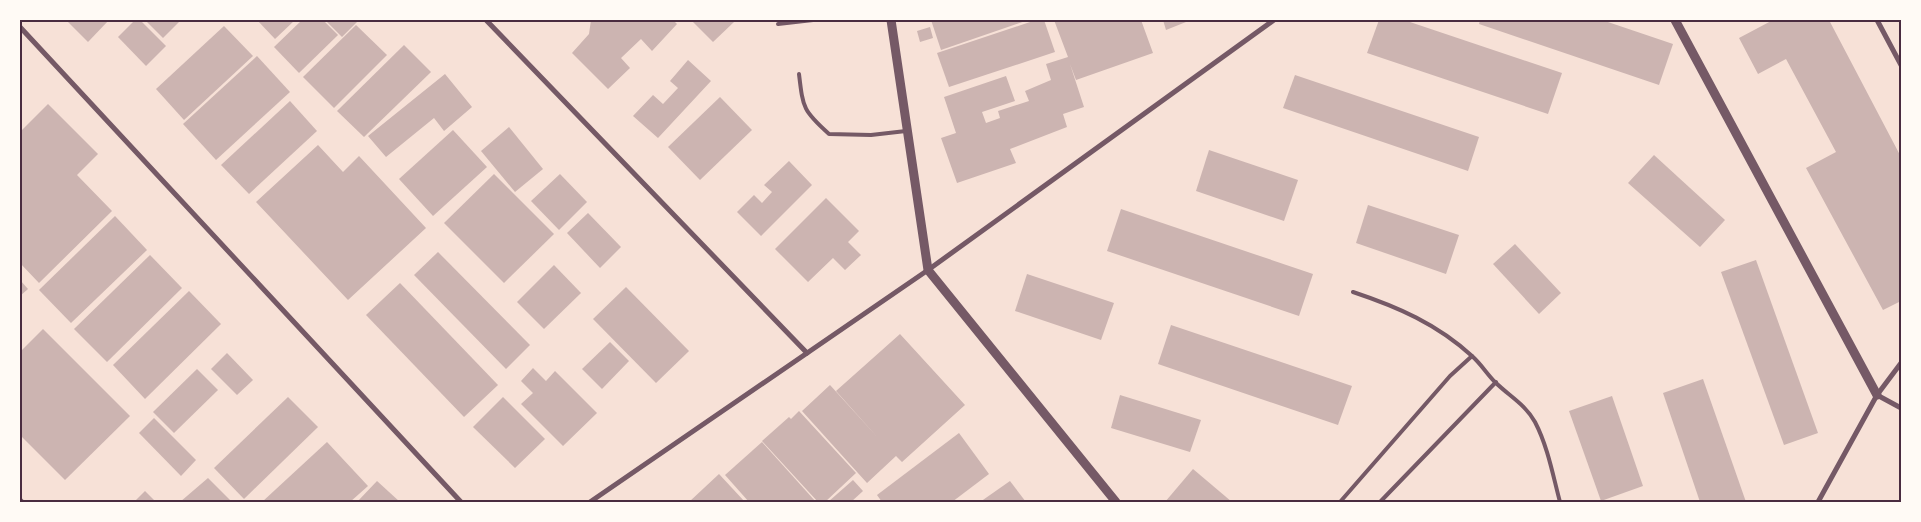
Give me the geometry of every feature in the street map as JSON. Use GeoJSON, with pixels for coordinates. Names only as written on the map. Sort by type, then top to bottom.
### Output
{"type":"FeatureCollection","features":[{"type":"Feature","properties":{"kind":"street"},"geometry":{"type":"LineString","coordinates":[[486,20],[807,353]]}},
{"type":"Feature","properties":{"kind":"street"},"geometry":{"type":"LineString","coordinates":[[891,20],[909,130],[928,270],[1116,502]]}},
{"type":"Feature","properties":{"kind":"street"},"geometry":{"type":"LineString","coordinates":[[590,502],[928,270],[1264,23],[1274,20]]}},
{"type":"Feature","properties":{"kind":"street"},"geometry":{"type":"LineString","coordinates":[[1877,20],[1901,64]]}},
{"type":"Feature","properties":{"kind":"street"},"geometry":{"type":"LineString","coordinates":[[1678,21],[1877,395],[1901,408]]}},
{"type":"Feature","properties":{"kind":"street"},"geometry":{"type":"LineString","coordinates":[[20,27],[461,502]]}},
{"type":"Feature","properties":{"kind":"street"},"geometry":{"type":"LineString","coordinates":[[1818,502],[1877,395],[1901,363]]}},
{"type":"Feature","properties":{"kind":"lane"},"geometry":{"type":"LineString","coordinates":[[778,24],[813,20]]}},
{"type":"Feature","properties":{"kind":"lane"},"geometry":{"type":"LineString","coordinates":[[799,74],[803,106],[811,118],[829,134],[871,134],[909,130]]}},
{"type":"Feature","properties":{"kind":"lane"},"geometry":{"type":"LineString","coordinates":[[1353,292],[1421,319],[1440,330],[1472,356],[1496,382],[1523,405],[1534,421],[1542,438],[1560,502]]}},
{"type":"Feature","properties":{"kind":"lane"},"geometry":{"type":"LineString","coordinates":[[1340,502],[1450,376],[1472,356]]}},
{"type":"Feature","properties":{"kind":"lane"},"geometry":{"type":"LineString","coordinates":[[1380,502],[1496,382]]}},
{"type":"Feature","properties":{"kind":"building"},"geometry":{"type":"Polygon","coordinates":[[[66,20],[109,20],[88,42],[66,20]]]}},
{"type":"Feature","properties":{"kind":"building"},"geometry":{"type":"Polygon","coordinates":[[[135,20],[140,20],[166,46],[146,66],[118,37],[135,20]]]}},
{"type":"Feature","properties":{"kind":"building"},"geometry":{"type":"Polygon","coordinates":[[[145,20],[181,20],[163,38],[145,20]]]}},
{"type":"Feature","properties":{"kind":"building"},"geometry":{"type":"Polygon","coordinates":[[[257,20],[295,20],[275,39],[257,20]]]}},
{"type":"Feature","properties":{"kind":"building"},"geometry":{"type":"Polygon","coordinates":[[[302,20],[323,20],[338,35],[299,73],[274,47],[302,20]]]}},
{"type":"Feature","properties":{"kind":"building"},"geometry":{"type":"Polygon","coordinates":[[[325,20],[359,20],[342,37],[325,20]]]}},
{"type":"Feature","properties":{"kind":"building"},"geometry":{"type":"Polygon","coordinates":[[[591,20],[673,20],[677,24],[652,51],[641,39],[621,58],[630,68],[608,89],[572,53],[589,34],[591,20]]]}},
{"type":"Feature","properties":{"kind":"building"},"geometry":{"type":"Polygon","coordinates":[[[691,20],[733,20],[734,22],[713,42],[691,20]]]}},
{"type":"Feature","properties":{"kind":"building"},"geometry":{"type":"Polygon","coordinates":[[[931,20],[1028,20],[941,50],[931,20]]]}},
{"type":"Feature","properties":{"kind":"building"},"geometry":{"type":"Polygon","coordinates":[[[1036,20],[1044,20],[1055,52],[949,87],[937,53],[1036,20]]]}},
{"type":"Feature","properties":{"kind":"building"},"geometry":{"type":"Polygon","coordinates":[[[1054,20],[1141,20],[1153,53],[1076,80],[1070,64],[1084,107],[1063,114],[1067,127],[1010,149],[1016,163],[957,183],[941,138],[956,133],[944,97],[1006,76],[1015,101],[982,112],[986,123],[1000,118],[998,111],[1029,101],[1025,91],[1051,80],[1046,64],[1068,57],[1054,20]]]}},
{"type":"Feature","properties":{"kind":"building"},"geometry":{"type":"Polygon","coordinates":[[[1163,20],[1191,20],[1166,30],[1163,20]]]}},
{"type":"Feature","properties":{"kind":"building"},"geometry":{"type":"Polygon","coordinates":[[[1379,20],[1404,20],[1562,73],[1548,114],[1367,53],[1379,20]]]}},
{"type":"Feature","properties":{"kind":"building"},"geometry":{"type":"Polygon","coordinates":[[[1480,20],[1602,20],[1673,44],[1659,85],[1479,24],[1480,20]]]}},
{"type":"Feature","properties":{"kind":"building"},"geometry":{"type":"Polygon","coordinates":[[[1773,20],[1829,20],[1901,157],[1901,301],[1883,310],[1806,168],[1836,152],[1786,59],[1758,74],[1739,38],[1773,20]]]}},
{"type":"Feature","properties":{"kind":"building"},"geometry":{"type":"Polygon","coordinates":[[[356,25],[387,55],[334,108],[303,77],[356,25]]]}},
{"type":"Feature","properties":{"kind":"building"},"geometry":{"type":"Polygon","coordinates":[[[224,26],[253,56],[184,120],[156,89],[224,26]]]}},
{"type":"Feature","properties":{"kind":"building"},"geometry":{"type":"Polygon","coordinates":[[[930,27],[933,38],[920,42],[917,31],[930,27]]]}},
{"type":"Feature","properties":{"kind":"building"},"geometry":{"type":"Polygon","coordinates":[[[404,45],[431,72],[364,137],[337,111],[404,45]]]}},
{"type":"Feature","properties":{"kind":"building"},"geometry":{"type":"Polygon","coordinates":[[[257,56],[290,92],[216,160],[183,124],[257,56]]]}},
{"type":"Feature","properties":{"kind":"building"},"geometry":{"type":"Polygon","coordinates":[[[688,60],[711,81],[658,138],[633,116],[653,95],[663,104],[678,88],[670,81],[688,60]]]}},
{"type":"Feature","properties":{"kind":"building"},"geometry":{"type":"Polygon","coordinates":[[[445,74],[472,107],[444,131],[434,118],[386,157],[368,136],[445,74]]]}},
{"type":"Feature","properties":{"kind":"building"},"geometry":{"type":"Polygon","coordinates":[[[1295,75],[1479,137],[1468,171],[1283,108],[1295,75]]]}},
{"type":"Feature","properties":{"kind":"building"},"geometry":{"type":"Polygon","coordinates":[[[720,97],[752,130],[700,180],[668,147],[720,97]]]}},
{"type":"Feature","properties":{"kind":"building"},"geometry":{"type":"Polygon","coordinates":[[[290,101],[317,131],[249,194],[221,165],[290,101]]]}},
{"type":"Feature","properties":{"kind":"building"},"geometry":{"type":"Polygon","coordinates":[[[48,104],[98,154],[77,175],[112,211],[39,283],[20,263],[20,132],[48,104]]]}},
{"type":"Feature","properties":{"kind":"building"},"geometry":{"type":"Polygon","coordinates":[[[509,127],[543,169],[515,192],[481,151],[509,127]]]}},
{"type":"Feature","properties":{"kind":"building"},"geometry":{"type":"Polygon","coordinates":[[[453,130],[487,167],[433,216],[399,179],[453,130]]]}},
{"type":"Feature","properties":{"kind":"building"},"geometry":{"type":"Polygon","coordinates":[[[318,145],[343,172],[359,156],[426,228],[348,300],[256,202],[318,145]]]}},
{"type":"Feature","properties":{"kind":"building"},"geometry":{"type":"Polygon","coordinates":[[[1209,150],[1298,180],[1284,221],[1196,191],[1209,150]]]}},
{"type":"Feature","properties":{"kind":"building"},"geometry":{"type":"Polygon","coordinates":[[[1654,155],[1725,220],[1700,247],[1628,183],[1654,155]]]}},
{"type":"Feature","properties":{"kind":"building"},"geometry":{"type":"Polygon","coordinates":[[[789,161],[812,185],[761,236],[737,212],[754,195],[762,203],[772,192],[764,185],[789,161]]]}},
{"type":"Feature","properties":{"kind":"building"},"geometry":{"type":"Polygon","coordinates":[[[494,174],[554,234],[504,283],[444,223],[494,174]]]}},
{"type":"Feature","properties":{"kind":"building"},"geometry":{"type":"Polygon","coordinates":[[[560,174],[587,202],[559,230],[531,201],[560,174]]]}},
{"type":"Feature","properties":{"kind":"building"},"geometry":{"type":"Polygon","coordinates":[[[826,198],[859,231],[848,242],[861,255],[845,270],[833,258],[808,282],[775,249],[826,198]]]}},
{"type":"Feature","properties":{"kind":"building"},"geometry":{"type":"Polygon","coordinates":[[[1368,205],[1459,235],[1446,274],[1356,243],[1368,205]]]}},
{"type":"Feature","properties":{"kind":"building"},"geometry":{"type":"Polygon","coordinates":[[[1121,209],[1313,274],[1299,316],[1107,251],[1121,209]]]}},
{"type":"Feature","properties":{"kind":"building"},"geometry":{"type":"Polygon","coordinates":[[[588,213],[621,247],[600,268],[567,233],[588,213]]]}},
{"type":"Feature","properties":{"kind":"building"},"geometry":{"type":"Polygon","coordinates":[[[115,216],[147,250],[71,323],[39,290],[115,216]]]}},
{"type":"Feature","properties":{"kind":"building"},"geometry":{"type":"Polygon","coordinates":[[[1515,244],[1561,293],[1539,314],[1493,264],[1515,244]]]}},
{"type":"Feature","properties":{"kind":"building"},"geometry":{"type":"Polygon","coordinates":[[[438,252],[530,345],[506,369],[414,275],[438,252]]]}},
{"type":"Feature","properties":{"kind":"building"},"geometry":{"type":"Polygon","coordinates":[[[150,255],[182,288],[107,362],[74,329],[150,255]]]}},
{"type":"Feature","properties":{"kind":"building"},"geometry":{"type":"Polygon","coordinates":[[[1756,260],[1818,433],[1784,445],[1721,272],[1756,260]]]}},
{"type":"Feature","properties":{"kind":"building"},"geometry":{"type":"Polygon","coordinates":[[[554,265],[581,293],[544,329],[517,302],[554,265]]]}},
{"type":"Feature","properties":{"kind":"building"},"geometry":{"type":"Polygon","coordinates":[[[1027,274],[1114,303],[1101,340],[1015,311],[1027,274]]]}},
{"type":"Feature","properties":{"kind":"building"},"geometry":{"type":"Polygon","coordinates":[[[20,280],[28,289],[20,296],[20,280]]]}},
{"type":"Feature","properties":{"kind":"building"},"geometry":{"type":"Polygon","coordinates":[[[400,283],[498,385],[464,417],[366,315],[400,283]]]}},
{"type":"Feature","properties":{"kind":"building"},"geometry":{"type":"Polygon","coordinates":[[[626,287],[689,351],[656,383],[593,319],[626,287]]]}},
{"type":"Feature","properties":{"kind":"building"},"geometry":{"type":"Polygon","coordinates":[[[189,291],[221,324],[145,399],[113,365],[189,291]]]}},
{"type":"Feature","properties":{"kind":"building"},"geometry":{"type":"Polygon","coordinates":[[[1171,325],[1352,386],[1338,425],[1158,364],[1171,325]]]}},
{"type":"Feature","properties":{"kind":"building"},"geometry":{"type":"Polygon","coordinates":[[[43,329],[130,416],[65,480],[20,435],[20,352],[43,329]]]}},
{"type":"Feature","properties":{"kind":"building"},"geometry":{"type":"Polygon","coordinates":[[[900,334],[965,405],[902,462],[896,456],[867,483],[802,411],[830,385],[879,439],[836,391],[900,334]]]}},
{"type":"Feature","properties":{"kind":"building"},"geometry":{"type":"Polygon","coordinates":[[[610,342],[629,361],[602,389],[582,369],[610,342]]]}},
{"type":"Feature","properties":{"kind":"building"},"geometry":{"type":"Polygon","coordinates":[[[227,353],[253,380],[237,395],[211,369],[227,353]]]}},
{"type":"Feature","properties":{"kind":"building"},"geometry":{"type":"Polygon","coordinates":[[[533,368],[546,381],[555,371],[597,413],[563,446],[521,404],[533,393],[521,381],[533,368]]]}},
{"type":"Feature","properties":{"kind":"building"},"geometry":{"type":"Polygon","coordinates":[[[197,369],[218,390],[174,433],[153,412],[197,369]]]}},
{"type":"Feature","properties":{"kind":"building"},"geometry":{"type":"Polygon","coordinates":[[[1703,379],[1746,502],[1700,502],[1663,393],[1703,379]]]}},
{"type":"Feature","properties":{"kind":"building"},"geometry":{"type":"Polygon","coordinates":[[[1120,395],[1201,420],[1190,452],[1111,428],[1120,395]]]}},
{"type":"Feature","properties":{"kind":"building"},"geometry":{"type":"Polygon","coordinates":[[[1612,396],[1643,486],[1601,501],[1569,411],[1612,396]]]}},
{"type":"Feature","properties":{"kind":"building"},"geometry":{"type":"Polygon","coordinates":[[[288,397],[318,427],[244,499],[214,468],[288,397]]]}},
{"type":"Feature","properties":{"kind":"building"},"geometry":{"type":"Polygon","coordinates":[[[503,397],[545,439],[515,468],[473,427],[503,397]]]}},
{"type":"Feature","properties":{"kind":"building"},"geometry":{"type":"Polygon","coordinates":[[[799,411],[856,473],[825,502],[818,502],[762,441],[789,417],[791,419],[799,411]]]}},
{"type":"Feature","properties":{"kind":"building"},"geometry":{"type":"Polygon","coordinates":[[[154,418],[196,460],[181,476],[139,433],[154,418]]]}},
{"type":"Feature","properties":{"kind":"building"},"geometry":{"type":"Polygon","coordinates":[[[959,433],[989,474],[952,502],[882,502],[877,495],[959,433]]]}},
{"type":"Feature","properties":{"kind":"building"},"geometry":{"type":"Polygon","coordinates":[[[327,442],[368,486],[350,502],[262,502],[327,442]]]}},
{"type":"Feature","properties":{"kind":"building"},"geometry":{"type":"Polygon","coordinates":[[[762,442],[816,502],[749,502],[725,475],[762,442]]]}},
{"type":"Feature","properties":{"kind":"building"},"geometry":{"type":"Polygon","coordinates":[[[1193,469],[1232,502],[1165,502],[1193,469]]]}},
{"type":"Feature","properties":{"kind":"building"},"geometry":{"type":"Polygon","coordinates":[[[719,474],[745,502],[689,502],[719,474]]]}},
{"type":"Feature","properties":{"kind":"building"},"geometry":{"type":"Polygon","coordinates":[[[208,478],[232,502],[180,502],[208,478]]]}},
{"type":"Feature","properties":{"kind":"building"},"geometry":{"type":"Polygon","coordinates":[[[853,480],[863,491],[851,502],[828,502],[853,480]]]}},
{"type":"Feature","properties":{"kind":"building"},"geometry":{"type":"Polygon","coordinates":[[[377,481],[400,502],[357,502],[377,481]]]}},
{"type":"Feature","properties":{"kind":"building"},"geometry":{"type":"Polygon","coordinates":[[[1010,481],[1026,502],[980,502],[1010,481]]]}},
{"type":"Feature","properties":{"kind":"building"},"geometry":{"type":"Polygon","coordinates":[[[145,491],[156,502],[134,502],[145,491]]]}}]}
